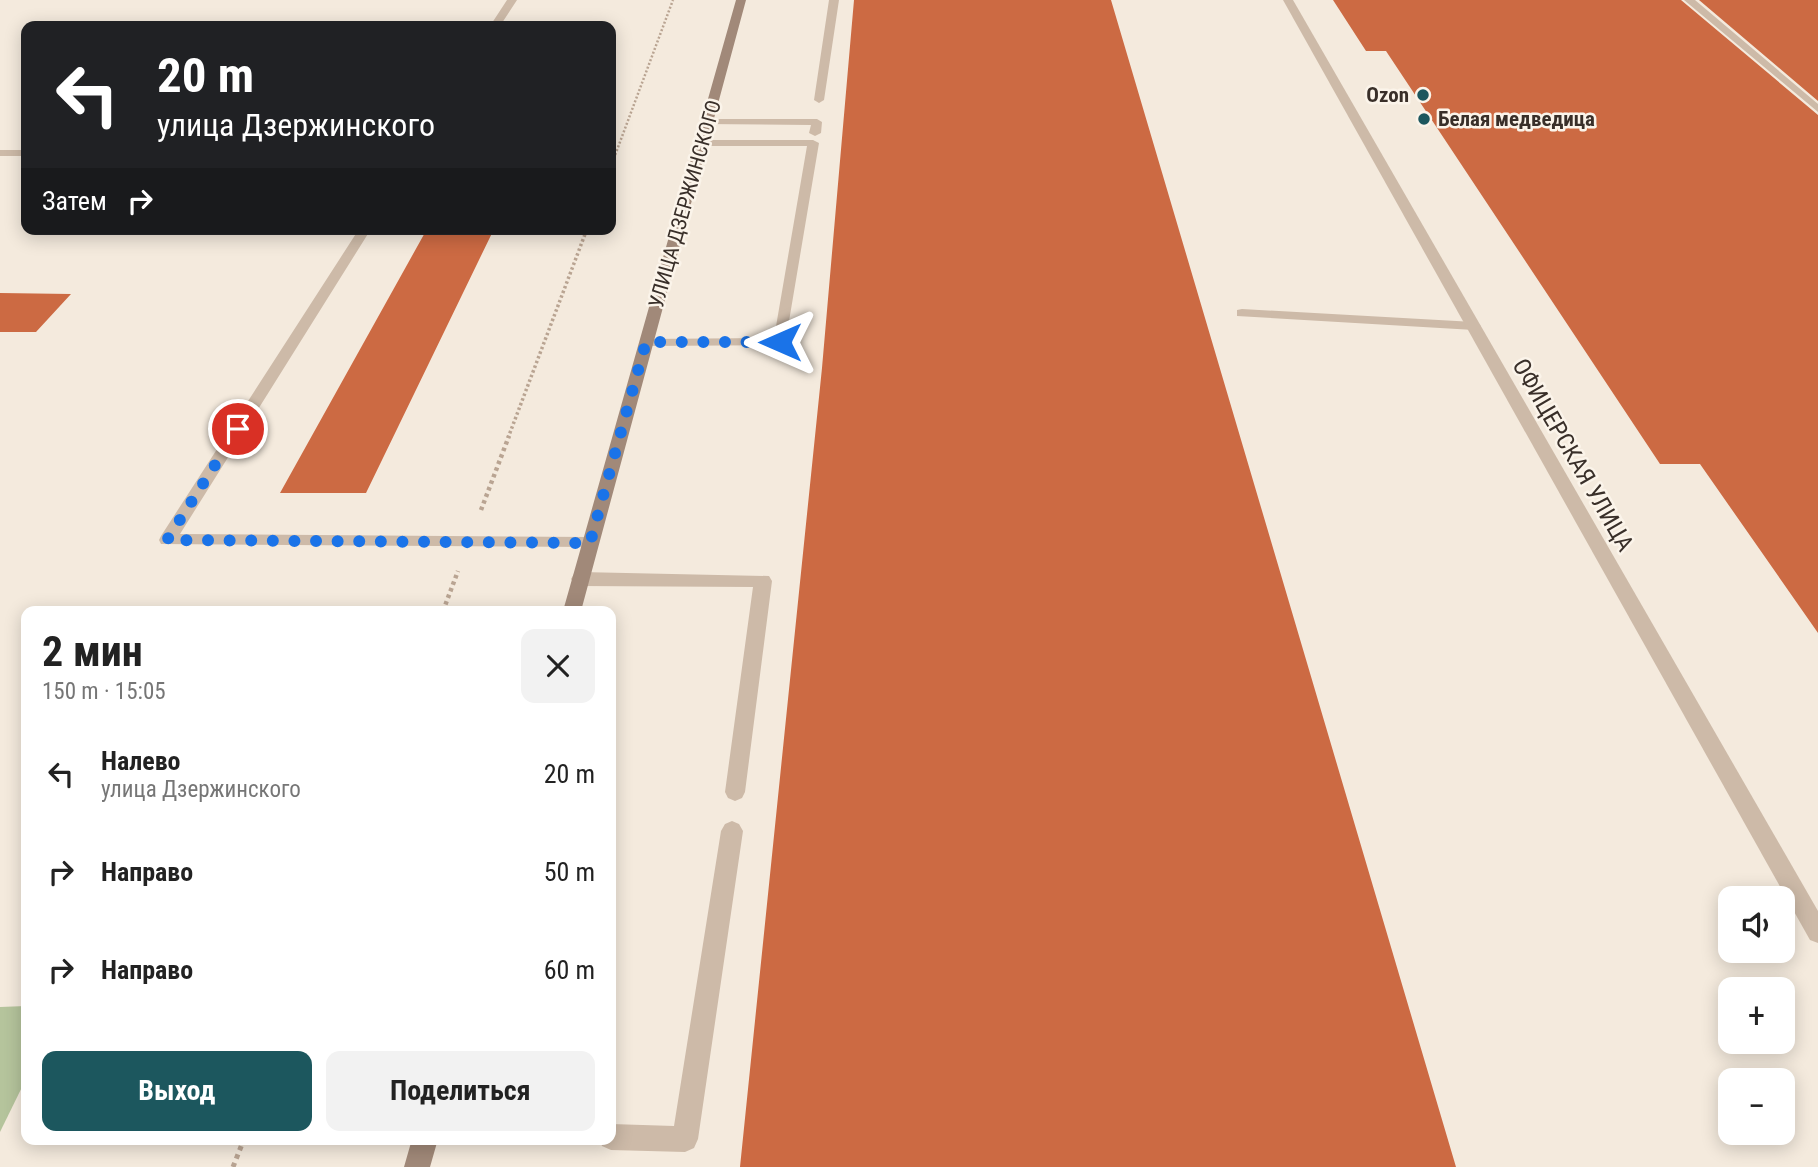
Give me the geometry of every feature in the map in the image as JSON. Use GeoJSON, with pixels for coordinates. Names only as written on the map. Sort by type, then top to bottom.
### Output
{"type":"FeatureCollection","features":[{"type":"Feature","properties":{"kind":"main road","name":"УЛИЦА ДЗЕРЖИНСКОГО"},"geometry":{"type":"LineString","coordinates":[[573,606],[741,0]]}},
{"type":"Feature","properties":{"kind":"main road"},"geometry":{"type":"LineString","coordinates":[[417,1167],[423,1145]]}},
{"type":"Feature","properties":{"kind":"street"},"geometry":{"type":"LineString","coordinates":[[498,21],[512,0]]}},
{"type":"Feature","properties":{"kind":"street"},"geometry":{"type":"LineString","coordinates":[[820,100],[834,0]]}},
{"type":"Feature","properties":{"kind":"street","name":"ОФИЦЕРСКАЯ УЛИЦА"},"geometry":{"type":"LineString","coordinates":[[1288,0],[1818,932]]}},
{"type":"Feature","properties":{"kind":"street"},"geometry":{"type":"LineString","coordinates":[[1689,0],[1818,109]]}},
{"type":"Feature","properties":{"kind":"street"},"geometry":{"type":"LineString","coordinates":[[708,121],[816,123]]}},
{"type":"Feature","properties":{"kind":"street"},"geometry":{"type":"LineString","coordinates":[[646,342],[780,342],[813,143],[702,143]]}},
{"type":"Feature","properties":{"kind":"street"},"geometry":{"type":"LineString","coordinates":[[0,153],[21,153]]}},
{"type":"Feature","properties":{"kind":"street"},"geometry":{"type":"LineString","coordinates":[[361,235],[167,540],[590,543]]}},
{"type":"Feature","properties":{"kind":"street"},"geometry":{"type":"LineString","coordinates":[[1242,313],[1474,326]]}},
{"type":"Feature","properties":{"kind":"street"},"geometry":{"type":"LineString","coordinates":[[580,579],[763,581],[735,792]]}},
{"type":"Feature","properties":{"kind":"street"},"geometry":{"type":"LineString","coordinates":[[616,1137],[685,1139],[732,831]]}},
{"type":"Feature","properties":{"kind":"path"},"geometry":{"type":"LineString","coordinates":[[616,153],[673,0]]}},
{"type":"Feature","properties":{"kind":"path"},"geometry":{"type":"LineString","coordinates":[[445,606],[585,235]]}},
{"type":"Feature","properties":{"kind":"path"},"geometry":{"type":"LineString","coordinates":[[233,1167],[242,1145]]}},
{"type":"Feature","properties":{"kind":"green space"},"geometry":{"type":"Polygon","coordinates":[[[21,1006],[21,1089],[0,1132],[0,1007],[21,1006]]]}},
{"type":"Feature","properties":{"kind":"building"},"geometry":{"type":"Polygon","coordinates":[[[854,0],[1111,0],[1456,1167],[740,1167],[822,368],[854,0]]]}},
{"type":"Feature","properties":{"kind":"building"},"geometry":{"type":"Polygon","coordinates":[[[1333,0],[1681,0],[1818,115],[1818,633],[1700,464],[1660,464],[1386,51],[1366,51],[1333,0]]]}},
{"type":"Feature","properties":{"kind":"building"},"geometry":{"type":"Polygon","coordinates":[[[1699,0],[1818,0],[1818,101],[1699,0]]]}},
{"type":"Feature","properties":{"kind":"building"},"geometry":{"type":"Polygon","coordinates":[[[424,235],[491,235],[366,493],[280,493],[424,235]]]}},
{"type":"Feature","properties":{"kind":"building"},"geometry":{"type":"Polygon","coordinates":[[[0,293],[71,294],[36,332],[0,332],[0,293]]]}},
{"type":"Feature","properties":{"kind":"place","name":"Ozon"},"geometry":{"type":"Point","coordinates":[1423,95]}},
{"type":"Feature","properties":{"kind":"place","name":"Белая медведица"},"geometry":{"type":"Point","coordinates":[1424,119]}},
{"type":"Feature","properties":{"kind":"route"},"geometry":{"type":"LineString","coordinates":[[238,429],[167,540],[590,543],[646,342],[780,342]]}}]}
